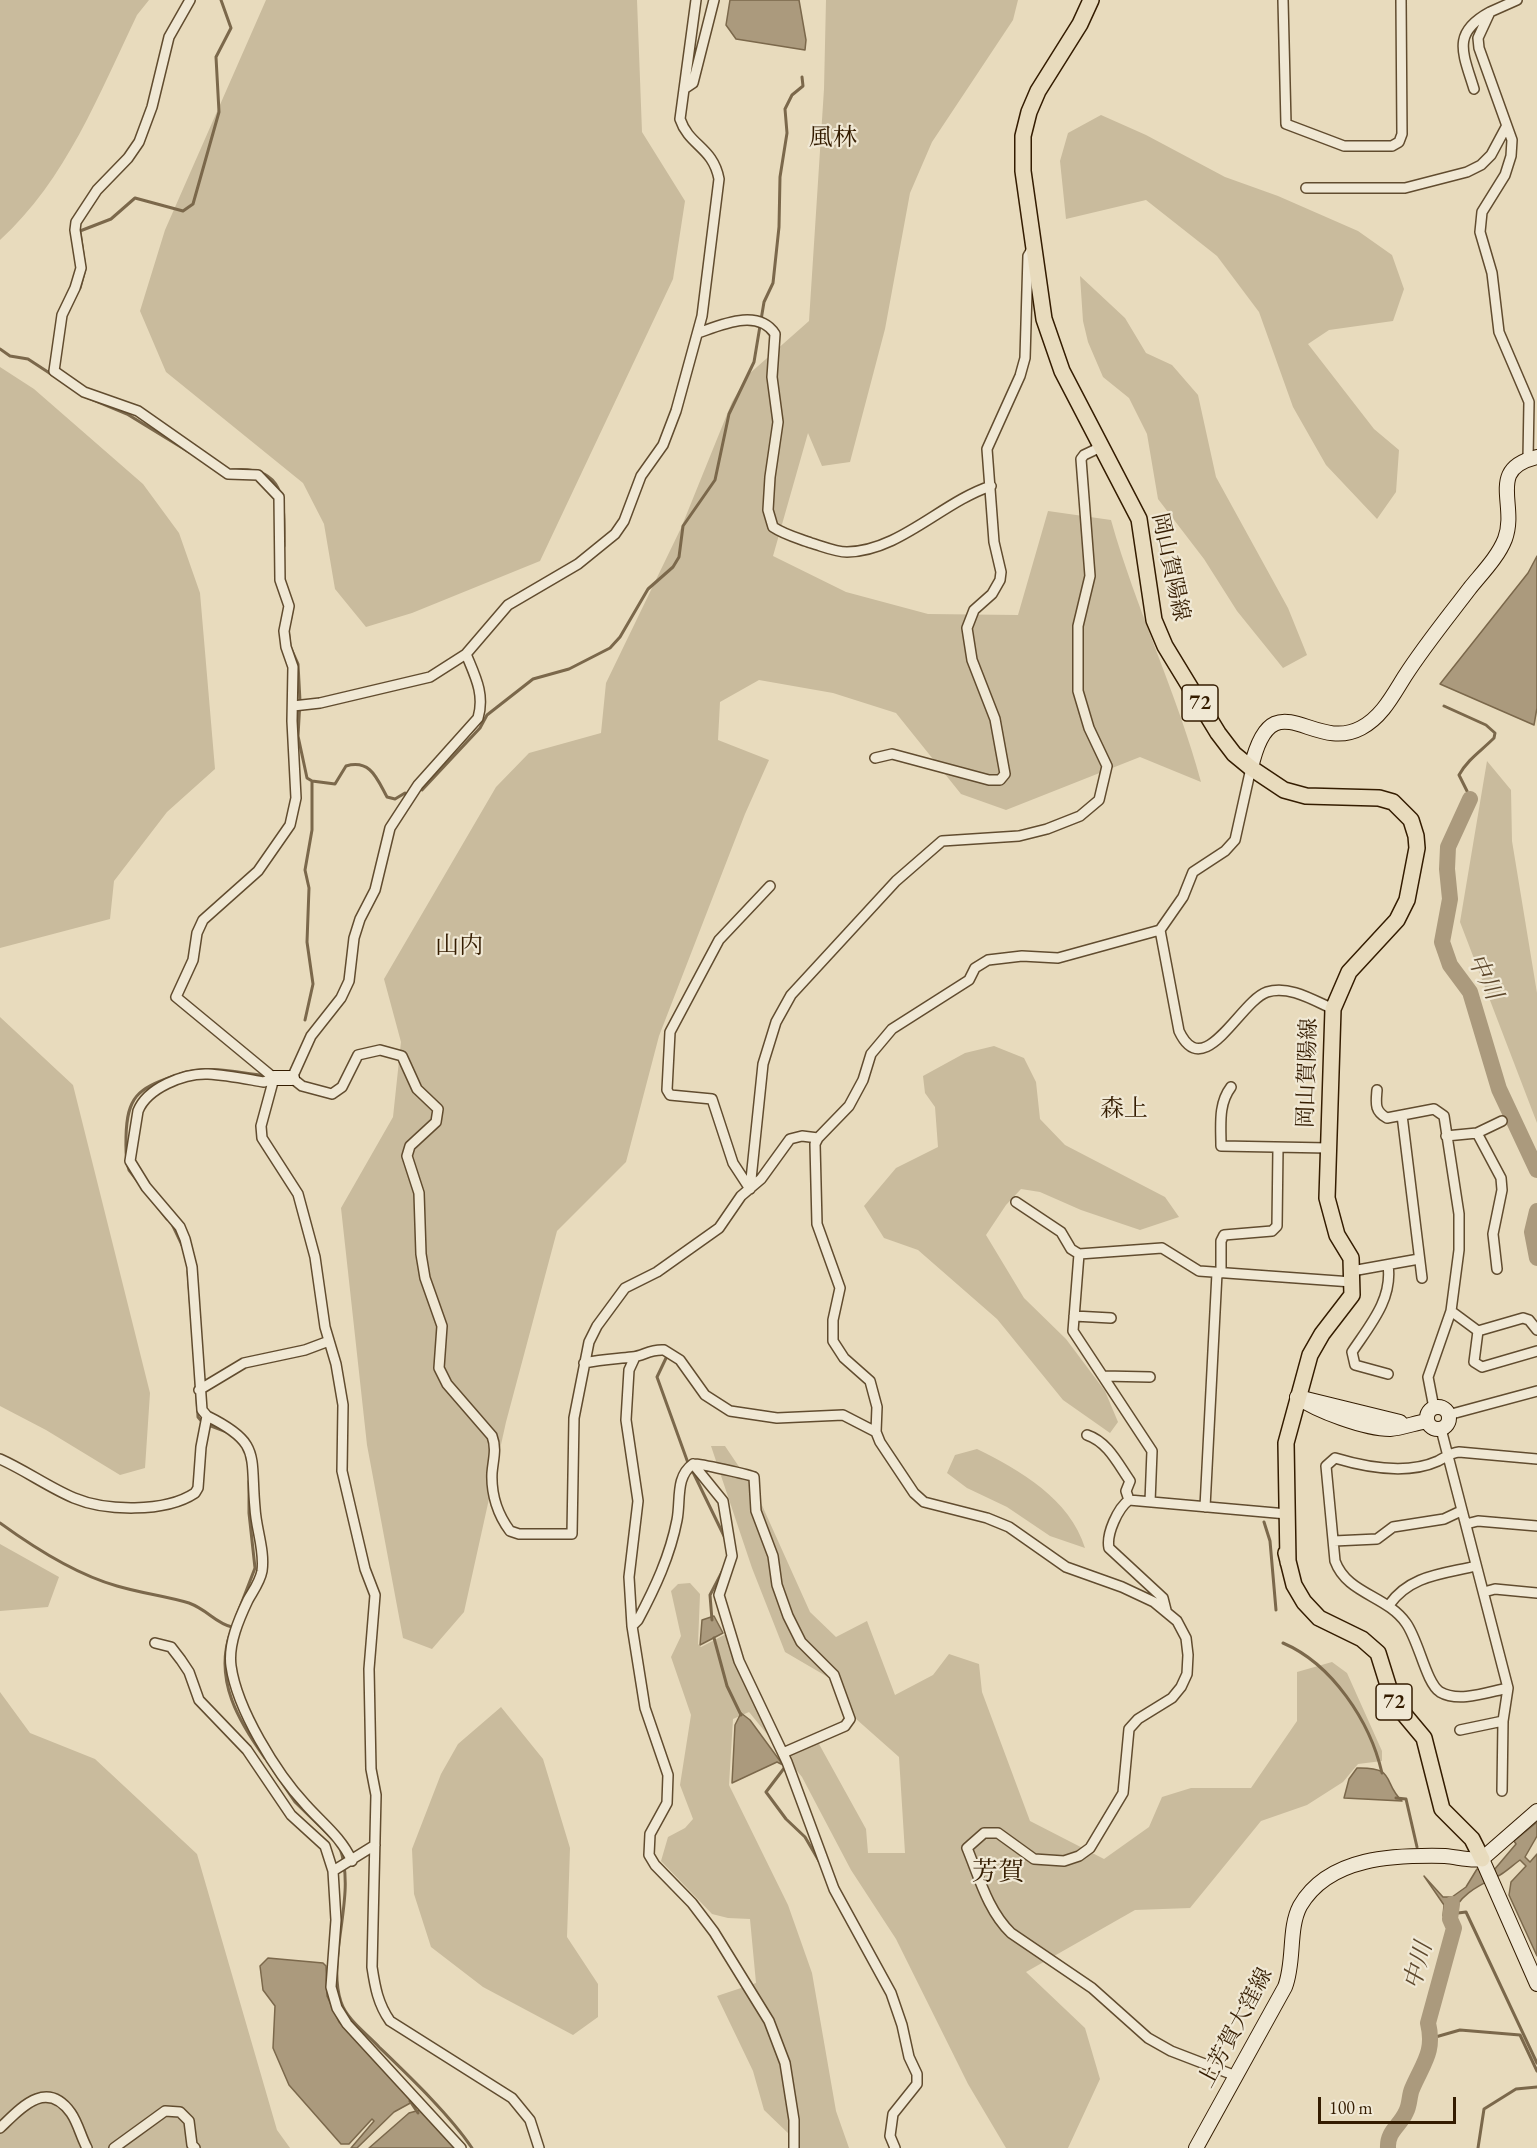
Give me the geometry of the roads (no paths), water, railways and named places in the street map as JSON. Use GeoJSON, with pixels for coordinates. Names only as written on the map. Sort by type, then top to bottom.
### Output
{"type":"FeatureCollection","features":[{"type":"Feature","properties":{"kind":"main road","name":"岡山賀陽線"},"geometry":{"type":"LineString","coordinates":[[1091,0],[1029,112],[1023,136],[1023,171],[1044,319],[1062,371],[1139,519],[1154,620],[1165,646],[1218,734],[1234,754],[1284,790],[1306,796],[1379,798],[1393,802],[1411,820],[1417,848],[1407,900],[1397,920],[1348,972],[1333,1009],[1328,1148],[1329,1210],[1337,1235],[1351,1258],[1352,1280]]}},
{"type":"Feature","properties":{"kind":"main road","name":"72"},"geometry":{"type":"LineString","coordinates":[[1352,1280],[1352,1295],[1322,1334],[1310,1355],[1294,1396],[1286,1443],[1285,1514],[1288,1562],[1294,1585],[1304,1602],[1319,1618],[1362,1639],[1378,1653],[1393,1701],[1424,1738],[1442,1809],[1472,1839],[1483,1862]]}},
{"type":"Feature","properties":{"kind":"street"},"geometry":{"type":"LineString","coordinates":[[190,0],[170,37],[152,107],[139,142],[128,158],[97,190],[76,222],[75,230],[81,268],[60,324],[54,371],[84,392],[138,411],[223,470],[258,475],[279,497],[280,580],[289,606],[284,630],[299,705],[292,721],[297,788],[290,825],[249,881],[203,920],[199,927],[193,960],[176,997],[274,1078]]}},
{"type":"Feature","properties":{"kind":"street"},"geometry":{"type":"LineString","coordinates":[[299,705],[430,677],[466,654],[508,605],[561,575],[615,534],[624,521],[641,476],[663,445],[676,411],[698,333],[718,198],[719,179],[714,160],[683,129],[680,119],[696,0]]}},
{"type":"Feature","properties":{"kind":"street"},"geometry":{"type":"LineString","coordinates":[[684,89],[693,83],[714,0]]}},
{"type":"Feature","properties":{"kind":"street"},"geometry":{"type":"LineString","coordinates":[[1283,0],[1286,124],[1344,146],[1392,146],[1399,142],[1402,134],[1401,0]]}},
{"type":"Feature","properties":{"kind":"street"},"geometry":{"type":"LineString","coordinates":[[1474,89],[1461,45],[1466,30],[1473,21],[1517,0]]}},
{"type":"Feature","properties":{"kind":"street"},"geometry":{"type":"LineString","coordinates":[[1236,2076],[1171,2051],[1148,2038],[1092,1988],[1011,1933],[1000,1922],[968,1848],[984,1833],[998,1833],[1034,1859],[1064,1861],[1079,1856],[1097,1839],[1123,1793],[1130,1729],[1138,1719],[1172,1698],[1187,1674],[1186,1638],[1177,1622],[1166,1610],[1138,1593],[1066,1567],[1009,1527],[987,1518],[924,1502],[914,1493],[884,1450],[876,1432],[877,1407],[870,1381],[844,1358],[833,1341],[833,1320],[840,1288],[817,1224],[814,1156],[818,1138],[849,1106],[863,1080],[871,1054],[892,1029],[969,980],[975,968],[988,960],[1022,956],[1058,958],[1160,930],[1183,897],[1193,873],[1225,851],[1235,840],[1251,768],[1258,742],[1263,733],[1272,726],[1291,721],[1322,732],[1342,734],[1359,729],[1380,714],[1421,650],[1497,553],[1508,526],[1506,483],[1509,472],[1533,458],[1528,402],[1499,332],[1492,273],[1480,232],[1482,212],[1505,175],[1511,156],[1512,140],[1479,48],[1478,38],[1490,12]]}},
{"type":"Feature","properties":{"kind":"street"},"geometry":{"type":"LineString","coordinates":[[1306,188],[1405,188],[1467,172],[1481,165],[1491,156],[1506,127]]}},
{"type":"Feature","properties":{"kind":"street"},"geometry":{"type":"LineString","coordinates":[[875,758],[892,754],[989,780],[1000,780],[1005,774],[995,719],[972,660],[967,628],[974,610],[992,594],[1000,580],[1001,572],[994,542],[987,449],[1020,376],[1025,358],[1028,256],[1034,242]]}},
{"type":"Feature","properties":{"kind":"street"},"geometry":{"type":"LineString","coordinates":[[698,333],[730,322],[761,322],[775,334],[772,377],[778,422],[768,510],[773,527],[784,534],[835,550],[857,551],[896,538],[956,500],[991,486]]}},
{"type":"Feature","properties":{"kind":"street"},"geometry":{"type":"LineString","coordinates":[[750,1189],[763,1064],[776,1022],[791,995],[896,881],[942,841],[1008,837],[1047,829],[1080,816],[1099,800],[1107,766],[1089,728],[1078,691],[1078,626],[1090,576],[1081,459],[1084,454],[1103,446]]}},
{"type":"Feature","properties":{"kind":"street"},"geometry":{"type":"LineString","coordinates":[[292,1078],[311,1036],[341,998],[350,981],[354,938],[360,919],[375,890],[390,828],[418,785],[478,718],[482,705],[481,691],[466,654]]}},
{"type":"Feature","properties":{"kind":"street"},"geometry":{"type":"LineString","coordinates":[[750,1189],[733,1163],[712,1099],[670,1095],[667,1090],[668,1044],[670,1032],[719,940],[771,886]]}},
{"type":"Feature","properties":{"kind":"street"},"geometry":{"type":"LineString","coordinates":[[1160,930],[1179,1031],[1185,1044],[1193,1049],[1206,1048],[1231,1027],[1258,996],[1268,992],[1280,990],[1294,993],[1333,1009]]}},
{"type":"Feature","properties":{"kind":"street"},"geometry":{"type":"LineString","coordinates":[[0,1459],[76,1499],[93,1504],[127,1508],[160,1507],[190,1496],[198,1488],[206,1422],[200,1390],[200,1359],[192,1267],[180,1227],[146,1187],[130,1161],[138,1111],[144,1100],[158,1089],[196,1074],[264,1082],[274,1078],[292,1078],[302,1086],[332,1094],[342,1087],[358,1055],[380,1050],[397,1053],[405,1060],[417,1089],[438,1109],[436,1122],[410,1146],[407,1156],[419,1193],[421,1254],[425,1278],[442,1326],[439,1368],[447,1384],[492,1436],[496,1446],[492,1475],[496,1504],[510,1531],[519,1534],[572,1534],[574,1418],[584,1363],[589,1342],[619,1293],[657,1272],[719,1228],[741,1196],[761,1179],[790,1139],[802,1136],[818,1138]]}},
{"type":"Feature","properties":{"kind":"street"},"geometry":{"type":"LineString","coordinates":[[274,1078],[261,1126],[262,1138],[301,1201],[315,1257],[329,1341],[343,1405],[342,1471],[365,1569],[375,1595],[369,1669],[375,1845],[372,1967],[381,2008],[390,2021],[512,2098],[530,2120],[539,2148]]}},
{"type":"Feature","properties":{"kind":"street"},"geometry":{"type":"LineString","coordinates":[[1231,1087],[1224,1095],[1221,1146],[1328,1148]]}},
{"type":"Feature","properties":{"kind":"street"},"geometry":{"type":"LineString","coordinates":[[1377,1090],[1376,1108],[1379,1114],[1386,1118],[1434,1109],[1444,1116],[1459,1214],[1459,1250],[1451,1311],[1428,1377],[1434,1407]]}},
{"type":"Feature","properties":{"kind":"street"},"geometry":{"type":"LineString","coordinates":[[1402,1115],[1422,1278]]}},
{"type":"Feature","properties":{"kind":"street"},"geometry":{"type":"LineString","coordinates":[[1446,1136],[1477,1133],[1502,1121]]}},
{"type":"Feature","properties":{"kind":"street"},"geometry":{"type":"LineString","coordinates":[[1477,1133],[1501,1178],[1502,1190],[1493,1234],[1497,1269]]}},
{"type":"Feature","properties":{"kind":"street"},"geometry":{"type":"LineString","coordinates":[[1205,1507],[1221,1241],[1224,1235],[1272,1231],[1276,1226],[1278,1148]]}},
{"type":"Feature","properties":{"kind":"street"},"geometry":{"type":"LineString","coordinates":[[1016,1202],[1062,1232],[1071,1249],[1079,1254],[1162,1248],[1199,1271],[1352,1280],[1388,1265],[1419,1259]]}},
{"type":"Feature","properties":{"kind":"street"},"geometry":{"type":"LineString","coordinates":[[1079,1254],[1073,1331],[1152,1451],[1150,1502]]}},
{"type":"Feature","properties":{"kind":"street"},"geometry":{"type":"LineString","coordinates":[[1388,1265],[1390,1280],[1380,1310],[1352,1352],[1355,1365],[1388,1374]]}},
{"type":"Feature","properties":{"kind":"street"},"geometry":{"type":"LineString","coordinates":[[1451,1311],[1478,1331]]}},
{"type":"Feature","properties":{"kind":"street"},"geometry":{"type":"LineString","coordinates":[[1074,1316],[1111,1318]]}},
{"type":"Feature","properties":{"kind":"street"},"geometry":{"type":"LineString","coordinates":[[1478,1331],[1522,1318],[1529,1320],[1537,1330]]}},
{"type":"Feature","properties":{"kind":"street"},"geometry":{"type":"LineString","coordinates":[[1478,1331],[1474,1362],[1482,1367],[1537,1351]]}},
{"type":"Feature","properties":{"kind":"street"},"geometry":{"type":"LineString","coordinates":[[200,1390],[244,1363],[305,1350],[329,1341]]}},
{"type":"Feature","properties":{"kind":"street"},"geometry":{"type":"LineString","coordinates":[[584,1363],[614,1356],[635,1357],[654,1349],[673,1353],[705,1395],[717,1405],[730,1411],[777,1418],[843,1415],[876,1432]]}},
{"type":"Feature","properties":{"kind":"street"},"geometry":{"type":"LineString","coordinates":[[635,1357],[629,1370],[626,1420],[638,1502],[629,1577],[632,1626],[645,1708],[668,1775],[667,1803],[650,1834],[650,1855],[655,1865],[692,1903],[714,1932],[769,2021],[785,2062],[794,2120],[794,2148]]}},
{"type":"Feature","properties":{"kind":"street"},"geometry":{"type":"LineString","coordinates":[[1103,1376],[1150,1377]]}},
{"type":"Feature","properties":{"kind":"street"},"geometry":{"type":"LineString","coordinates":[[1448,1415],[1537,1391]]}},
{"type":"Feature","properties":{"kind":"street"},"geometry":{"type":"LineString","coordinates":[[1294,1396],[1316,1410],[1390,1429],[1427,1421]]}},
{"type":"Feature","properties":{"kind":"street"},"geometry":{"type":"LineString","coordinates":[[1434,1407],[1443,1408],[1448,1415],[1448,1422],[1441,1429]]}},
{"type":"Feature","properties":{"kind":"street"},"geometry":{"type":"LineString","coordinates":[[1434,1407],[1427,1414],[1427,1421],[1431,1427],[1441,1429]]}},
{"type":"Feature","properties":{"kind":"street"},"geometry":{"type":"LineString","coordinates":[[206,1422],[239,1434],[247,1444],[254,1466],[255,1508],[260,1536],[262,1573],[248,1600],[230,1652],[238,1696],[250,1741],[291,1815],[320,1839],[336,1870],[336,1920],[330,1986],[337,2008],[347,2024],[461,2148]]}},
{"type":"Feature","properties":{"kind":"street"},"geometry":{"type":"LineString","coordinates":[[1441,1429],[1508,1688],[1503,1721],[1502,1791]]}},
{"type":"Feature","properties":{"kind":"street"},"geometry":{"type":"LineString","coordinates":[[1087,1435],[1094,1437],[1118,1461],[1130,1482],[1126,1491],[1129,1500]]}},
{"type":"Feature","properties":{"kind":"street"},"geometry":{"type":"LineString","coordinates":[[1508,1688],[1464,1697],[1451,1696],[1439,1691],[1427,1676],[1415,1639],[1405,1622],[1389,1605],[1353,1586],[1340,1575],[1335,1561],[1326,1466],[1335,1458],[1358,1465],[1402,1468],[1438,1461],[1447,1454],[1459,1452],[1537,1459]]}},
{"type":"Feature","properties":{"kind":"street"},"geometry":{"type":"LineString","coordinates":[[632,1626],[638,1620],[665,1565],[678,1518],[680,1487],[684,1473],[693,1464],[699,1462],[723,1471],[747,1473],[754,1477],[756,1511],[773,1556],[777,1585],[788,1616],[801,1642],[834,1675],[850,1719],[845,1726],[783,1753]]}},
{"type":"Feature","properties":{"kind":"street"},"geometry":{"type":"LineString","coordinates":[[693,1464],[723,1501],[732,1556],[719,1596],[739,1661],[783,1753],[834,1889],[896,2005],[909,2057],[917,2074],[917,2084],[893,2114],[890,2136],[895,2148]]}},
{"type":"Feature","properties":{"kind":"street"},"geometry":{"type":"LineString","coordinates":[[1166,1610],[1163,1598],[1109,1548],[1108,1542],[1122,1506],[1129,1500],[1285,1514]]}},
{"type":"Feature","properties":{"kind":"street"},"geometry":{"type":"LineString","coordinates":[[1334,1541],[1377,1539],[1393,1527],[1444,1519],[1461,1511]]}},
{"type":"Feature","properties":{"kind":"street"},"geometry":{"type":"LineString","coordinates":[[1466,1524],[1479,1521],[1537,1526]]}},
{"type":"Feature","properties":{"kind":"street"},"geometry":{"type":"LineString","coordinates":[[1389,1605],[1397,1594],[1419,1579],[1476,1566]]}},
{"type":"Feature","properties":{"kind":"street"},"geometry":{"type":"LineString","coordinates":[[1484,1592],[1495,1589],[1537,1593]]}},
{"type":"Feature","properties":{"kind":"street"},"geometry":{"type":"LineString","coordinates":[[155,1643],[171,1647],[189,1672],[199,1700],[250,1741],[293,1790],[337,1834],[350,1862]]}},
{"type":"Feature","properties":{"kind":"street"},"geometry":{"type":"LineString","coordinates":[[1460,1730],[1503,1721]]}},
{"type":"Feature","properties":{"kind":"street"},"geometry":{"type":"LineString","coordinates":[[1537,1811],[1483,1862],[1537,1984]]}},
{"type":"Feature","properties":{"kind":"street"},"geometry":{"type":"LineString","coordinates":[[336,1870],[375,1845]]}},
{"type":"Feature","properties":{"kind":"street","name":"上芳賀大窪線"},"geometry":{"type":"LineString","coordinates":[[1196,2148],[1285,1986],[1290,1973],[1294,1925],[1300,1907],[1321,1881],[1353,1863],[1372,1860],[1447,1856],[1483,1862]]}},
{"type":"Feature","properties":{"kind":"street"},"geometry":{"type":"LineString","coordinates":[[0,2128],[34,2098],[46,2097],[61,2102],[71,2114],[87,2148]]}},
{"type":"Feature","properties":{"kind":"street"},"geometry":{"type":"LineString","coordinates":[[114,2148],[165,2111],[180,2112],[189,2121],[192,2145],[195,2148]]}},
{"type":"Feature","properties":{"kind":"waterway"},"geometry":{"type":"LineString","coordinates":[[80,288],[85,269],[80,231],[111,219],[135,198],[183,211],[193,204],[219,112],[216,57],[231,28],[221,0]]}},
{"type":"Feature","properties":{"kind":"waterway"},"geometry":{"type":"LineString","coordinates":[[422,790],[480,728],[487,715],[533,679],[569,669],[610,648],[620,637],[648,589],[673,567],[679,557],[683,526],[715,480],[729,414],[754,362],[764,302],[773,283],[779,227],[780,177],[787,133],[785,109],[792,95],[803,86],[802,77]]}},
{"type":"Feature","properties":{"kind":"waterway"},"geometry":{"type":"LineString","coordinates":[[0,349],[10,356],[28,359],[54,376]]}},
{"type":"Feature","properties":{"kind":"waterway"},"geometry":{"type":"LineString","coordinates":[[84,396],[127,414],[189,452]]}},
{"type":"Feature","properties":{"kind":"waterway"},"geometry":{"type":"LineString","coordinates":[[232,470],[250,470],[264,474],[273,481],[279,490],[282,502],[284,546]]}},
{"type":"Feature","properties":{"kind":"waterway"},"geometry":{"type":"LineString","coordinates":[[290,622],[293,606]]}},
{"type":"Feature","properties":{"kind":"waterway"},"geometry":{"type":"LineString","coordinates":[[288,629],[290,646],[298,664],[300,701],[298,736],[307,778],[312,781],[312,830],[305,870],[309,888],[307,942],[313,984],[305,1020]]}},
{"type":"Feature","properties":{"kind":"waterway"},"geometry":{"type":"LineString","coordinates":[[1444,706],[1486,725],[1495,733],[1494,738],[1459,775],[1467,791]]}},
{"type":"Feature","properties":{"kind":"waterway"},"geometry":{"type":"LineString","coordinates":[[312,781],[335,784],[346,766],[362,765],[376,777],[387,797],[395,799],[405,793]]}},
{"type":"Feature","properties":{"kind":"waterway","name":"中川"},"geometry":{"type":"LineString","coordinates":[[1470,799],[1448,847],[1447,869],[1450,899],[1442,942],[1450,965],[1470,992],[1499,1089],[1537,1170]]}},
{"type":"Feature","properties":{"kind":"waterway"},"geometry":{"type":"LineString","coordinates":[[180,1074],[210,1070],[261,1075]]}},
{"type":"Feature","properties":{"kind":"waterway"},"geometry":{"type":"LineString","coordinates":[[167,1219],[129,1170],[126,1158],[126,1137],[129,1112],[136,1096],[151,1085],[174,1076]]}},
{"type":"Feature","properties":{"kind":"waterway","name":"中川"},"geometry":{"type":"LineString","coordinates":[[1537,1211],[1532,1232],[1537,1258]]}},
{"type":"Feature","properties":{"kind":"waterway"},"geometry":{"type":"LineString","coordinates":[[172,1224],[182,1245]]}},
{"type":"Feature","properties":{"kind":"waterway"},"geometry":{"type":"LineString","coordinates":[[188,1271],[193,1337]]}},
{"type":"Feature","properties":{"kind":"waterway"},"geometry":{"type":"LineString","coordinates":[[667,1356],[657,1377],[688,1463]]}},
{"type":"Feature","properties":{"kind":"waterway"},"geometry":{"type":"LineString","coordinates":[[196,1379],[198,1417],[203,1423],[227,1432]]}},
{"type":"Feature","properties":{"kind":"waterway"},"geometry":{"type":"LineString","coordinates":[[692,1470],[725,1538]]}},
{"type":"Feature","properties":{"kind":"waterway"},"geometry":{"type":"LineString","coordinates":[[235,1620],[255,1568],[249,1513],[249,1481]]}},
{"type":"Feature","properties":{"kind":"waterway"},"geometry":{"type":"LineString","coordinates":[[1264,1522],[1270,1541],[1276,1610]]}},
{"type":"Feature","properties":{"kind":"waterway"},"geometry":{"type":"LineString","coordinates":[[0,1523],[41,1551],[86,1575],[126,1588],[189,1603],[221,1623],[232,1627]]}},
{"type":"Feature","properties":{"kind":"waterway"},"geometry":{"type":"LineString","coordinates":[[712,1620],[710,1595],[724,1568]]}},
{"type":"Feature","properties":{"kind":"waterway"},"geometry":{"type":"LineString","coordinates":[[230,1634],[226,1651],[227,1684],[238,1715],[265,1758]]}},
{"type":"Feature","properties":{"kind":"waterway"},"geometry":{"type":"LineString","coordinates":[[714,1638],[727,1686],[741,1715]]}},
{"type":"Feature","properties":{"kind":"waterway"},"geometry":{"type":"LineString","coordinates":[[1283,1643],[1301,1652],[1317,1665],[1346,1696],[1368,1734],[1382,1773]]}},
{"type":"Feature","properties":{"kind":"waterway"},"geometry":{"type":"LineString","coordinates":[[785,1767],[766,1792],[786,1819],[805,1837],[819,1861]]}},
{"type":"Feature","properties":{"kind":"waterway"},"geometry":{"type":"LineString","coordinates":[[274,1771],[295,1802],[330,1836]]}},
{"type":"Feature","properties":{"kind":"waterway"},"geometry":{"type":"LineString","coordinates":[[1396,1798],[1406,1799],[1417,1847]]}},
{"type":"Feature","properties":{"kind":"waterway"},"geometry":{"type":"LineString","coordinates":[[340,1848],[345,1886],[337,1984],[344,2009],[357,2026],[440,2109],[472,2148]]}},
{"type":"Feature","properties":{"kind":"waterway","name":"中川"},"geometry":{"type":"LineString","coordinates":[[1388,2148],[1390,2137],[1407,2109],[1412,2089],[1429,2050],[1428,2023],[1454,1928],[1450,1919],[1452,1904]]}},
{"type":"Feature","properties":{"kind":"waterway"},"geometry":{"type":"LineString","coordinates":[[1450,1914],[1466,1912],[1537,2063]]}},
{"type":"Feature","properties":{"kind":"waterway"},"geometry":{"type":"LineString","coordinates":[[1432,2038],[1460,2030],[1520,2035],[1537,2071]]}},
{"type":"Feature","properties":{"kind":"waterway"},"geometry":{"type":"LineString","coordinates":[[1478,2148],[1484,2109],[1516,2089],[1537,2087]]}},
{"type":"Feature","properties":{"kind":"waterway"},"geometry":{"type":"LineString","coordinates":[[410,2101],[418,2113]]}},
{"type":"Feature","properties":{"kind":"district","name":"風林"},"geometry":{"type":"Point","coordinates":[833,138]}},
{"type":"Feature","properties":{"kind":"district","name":"山内"},"geometry":{"type":"Point","coordinates":[459,946]}},
{"type":"Feature","properties":{"kind":"district","name":"森上"},"geometry":{"type":"Point","coordinates":[1124,1109]}},
{"type":"Feature","properties":{"kind":"district","name":"芳賀"},"geometry":{"type":"Point","coordinates":[998,1873]}}]}
